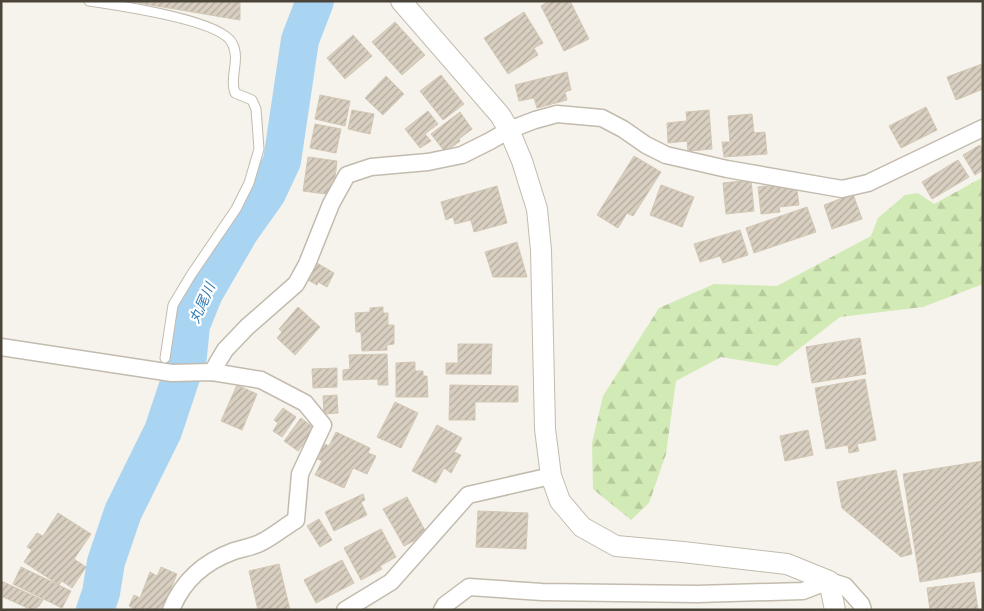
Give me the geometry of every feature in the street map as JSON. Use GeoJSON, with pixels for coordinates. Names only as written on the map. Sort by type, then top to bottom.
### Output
{"type":"FeatureCollection","features":[{"type":"Feature","properties":{"kind":"street"},"geometry":{"type":"LineString","coordinates":[[401,1],[494,108],[509,130],[522,161],[537,209],[541,250],[545,429],[551,476],[560,501],[582,527],[616,546],[787,564],[845,586],[861,604],[863,610]]}},
{"type":"Feature","properties":{"kind":"street"},"geometry":{"type":"LineString","coordinates":[[212,372],[225,350],[247,327],[296,284],[307,264],[331,204],[347,175],[371,167],[428,162],[462,155],[490,142],[509,130],[557,114],[602,118],[623,129],[646,145],[666,154],[727,169],[842,189],[868,183],[983,128]]}},
{"type":"Feature","properties":{"kind":"street"},"geometry":{"type":"LineString","coordinates":[[1,347],[172,372],[212,372],[261,380],[305,403],[323,425],[300,474],[296,520],[260,543],[233,551],[204,566],[188,580],[176,597],[172,610]]}},
{"type":"Feature","properties":{"kind":"street"},"geometry":{"type":"LineString","coordinates":[[345,610],[391,582],[468,495],[551,476]]}},
{"type":"Feature","properties":{"kind":"street"},"geometry":{"type":"LineString","coordinates":[[442,610],[445,605],[469,586],[542,592],[697,594],[803,591],[829,581]]}},
{"type":"Feature","properties":{"kind":"street"},"geometry":{"type":"LineString","coordinates":[[829,581],[835,610]]}},
{"type":"Feature","properties":{"kind":"lane"},"geometry":{"type":"LineString","coordinates":[[89,1],[198,23],[220,31],[232,41],[234,48],[233,87],[235,93],[252,100],[256,109],[259,149],[249,183],[236,209],[191,274],[173,305],[165,358]]}},
{"type":"Feature","properties":{"kind":"green space"},"geometry":{"type":"Polygon","coordinates":[[[983,177],[983,284],[923,307],[840,317],[777,366],[721,357],[676,381],[666,454],[649,503],[631,520],[593,489],[592,443],[603,396],[659,308],[714,284],[777,286],[871,236],[878,218],[905,195],[918,193],[934,204],[983,177]]]}},
{"type":"Feature","properties":{"kind":"building"},"geometry":{"type":"Polygon","coordinates":[[[127,1],[240,1],[240,20],[127,1]]]}},
{"type":"Feature","properties":{"kind":"building"},"geometry":{"type":"Polygon","coordinates":[[[549,1],[570,1],[589,39],[564,51],[541,6],[549,1]]]}},
{"type":"Feature","properties":{"kind":"building"},"geometry":{"type":"Polygon","coordinates":[[[524,12],[543,43],[534,48],[538,55],[508,74],[484,38],[524,12]]]}},
{"type":"Feature","properties":{"kind":"building"},"geometry":{"type":"Polygon","coordinates":[[[395,22],[425,55],[402,75],[372,42],[395,22]]]}},
{"type":"Feature","properties":{"kind":"building"},"geometry":{"type":"Polygon","coordinates":[[[353,35],[372,56],[345,79],[327,58],[353,35]]]}},
{"type":"Feature","properties":{"kind":"building"},"geometry":{"type":"Polygon","coordinates":[[[982,64],[983,89],[956,100],[947,77],[982,64]]]}},
{"type":"Feature","properties":{"kind":"building"},"geometry":{"type":"Polygon","coordinates":[[[567,72],[571,90],[565,92],[567,100],[537,108],[534,98],[519,101],[515,85],[567,72]]]}},
{"type":"Feature","properties":{"kind":"building"},"geometry":{"type":"Polygon","coordinates":[[[441,75],[464,104],[443,120],[420,91],[441,75]]]}},
{"type":"Feature","properties":{"kind":"building"},"geometry":{"type":"Polygon","coordinates":[[[386,76],[404,94],[383,115],[365,98],[386,76]]]}},
{"type":"Feature","properties":{"kind":"building"},"geometry":{"type":"Polygon","coordinates":[[[320,95],[350,101],[345,126],[315,119],[320,95]]]}},
{"type":"Feature","properties":{"kind":"building"},"geometry":{"type":"Polygon","coordinates":[[[926,107],[937,130],[901,148],[889,126],[926,107]]]}},
{"type":"Feature","properties":{"kind":"building"},"geometry":{"type":"Polygon","coordinates":[[[352,110],[374,114],[370,134],[348,129],[352,110]]]}},
{"type":"Feature","properties":{"kind":"building"},"geometry":{"type":"Polygon","coordinates":[[[709,110],[712,149],[688,151],[687,141],[668,143],[667,123],[687,121],[686,112],[709,110]]]}},
{"type":"Feature","properties":{"kind":"building"},"geometry":{"type":"Polygon","coordinates":[[[428,111],[438,124],[425,134],[431,141],[420,148],[405,129],[428,111]]]}},
{"type":"Feature","properties":{"kind":"building"},"geometry":{"type":"Polygon","coordinates":[[[460,112],[472,129],[445,152],[431,134],[460,112]]]}},
{"type":"Feature","properties":{"kind":"building"},"geometry":{"type":"Polygon","coordinates":[[[752,114],[754,133],[765,132],[767,154],[724,157],[722,142],[730,142],[728,116],[752,114]]]}},
{"type":"Feature","properties":{"kind":"building"},"geometry":{"type":"Polygon","coordinates":[[[315,124],[341,129],[336,153],[310,148],[315,124]]]}},
{"type":"Feature","properties":{"kind":"building"},"geometry":{"type":"Polygon","coordinates":[[[980,145],[983,150],[983,170],[975,175],[963,155],[980,145]]]}},
{"type":"Feature","properties":{"kind":"building"},"geometry":{"type":"Polygon","coordinates":[[[634,156],[661,172],[633,216],[627,213],[618,228],[597,215],[634,156]]]}},
{"type":"Feature","properties":{"kind":"building"},"geometry":{"type":"Polygon","coordinates":[[[308,157],[337,161],[333,195],[303,191],[308,157]]]}},
{"type":"Feature","properties":{"kind":"building"},"geometry":{"type":"Polygon","coordinates":[[[958,160],[969,177],[932,199],[922,182],[958,160]]]}},
{"type":"Feature","properties":{"kind":"building"},"geometry":{"type":"Polygon","coordinates":[[[751,180],[754,211],[726,214],[723,183],[751,180]]]}},
{"type":"Feature","properties":{"kind":"building"},"geometry":{"type":"Polygon","coordinates":[[[796,183],[799,205],[779,207],[780,212],[761,214],[758,187],[796,183]]]}},
{"type":"Feature","properties":{"kind":"building"},"geometry":{"type":"Polygon","coordinates":[[[661,185],[694,197],[682,227],[650,215],[661,185]]]}},
{"type":"Feature","properties":{"kind":"building"},"geometry":{"type":"Polygon","coordinates":[[[497,186],[507,223],[474,232],[471,220],[455,224],[453,217],[446,220],[441,202],[497,186]]]}},
{"type":"Feature","properties":{"kind":"building"},"geometry":{"type":"Polygon","coordinates":[[[853,194],[862,219],[832,229],[824,205],[853,194]]]}},
{"type":"Feature","properties":{"kind":"building"},"geometry":{"type":"Polygon","coordinates":[[[807,207],[816,232],[754,253],[746,228],[807,207]]]}},
{"type":"Feature","properties":{"kind":"building"},"geometry":{"type":"Polygon","coordinates":[[[740,230],[748,255],[723,263],[720,256],[700,262],[694,244],[740,230]]]}},
{"type":"Feature","properties":{"kind":"building"},"geometry":{"type":"Polygon","coordinates":[[[517,242],[527,277],[493,277],[485,252],[517,242]]]}},
{"type":"Feature","properties":{"kind":"building"},"geometry":{"type":"Polygon","coordinates":[[[317,263],[334,273],[327,287],[318,282],[317,285],[308,280],[317,263]]]}},
{"type":"Feature","properties":{"kind":"building"},"geometry":{"type":"Polygon","coordinates":[[[298,307],[320,327],[295,355],[277,338],[282,332],[279,329],[298,307]]]}},
{"type":"Feature","properties":{"kind":"building"},"geometry":{"type":"Polygon","coordinates":[[[383,307],[383,313],[388,313],[388,325],[394,325],[394,344],[387,345],[387,350],[362,351],[361,332],[356,332],[355,313],[370,312],[370,308],[383,307]]]}},
{"type":"Feature","properties":{"kind":"building"},"geometry":{"type":"Polygon","coordinates":[[[860,338],[866,374],[812,383],[806,347],[860,338]]]}},
{"type":"Feature","properties":{"kind":"building"},"geometry":{"type":"Polygon","coordinates":[[[458,344],[492,344],[491,374],[446,374],[446,363],[458,363],[458,344]]]}},
{"type":"Feature","properties":{"kind":"building"},"geometry":{"type":"Polygon","coordinates":[[[387,354],[388,385],[378,385],[378,379],[343,380],[343,370],[350,369],[349,355],[387,354]]]}},
{"type":"Feature","properties":{"kind":"building"},"geometry":{"type":"Polygon","coordinates":[[[415,362],[415,371],[423,371],[423,376],[427,376],[428,397],[396,397],[396,363],[415,362]]]}},
{"type":"Feature","properties":{"kind":"building"},"geometry":{"type":"Polygon","coordinates":[[[337,368],[337,387],[313,388],[312,369],[337,368]]]}},
{"type":"Feature","properties":{"kind":"building"},"geometry":{"type":"Polygon","coordinates":[[[865,379],[876,440],[857,444],[859,451],[849,453],[848,445],[826,449],[815,388],[865,379]]]}},
{"type":"Feature","properties":{"kind":"building"},"geometry":{"type":"Polygon","coordinates":[[[237,385],[257,394],[242,430],[221,421],[237,385]]]}},
{"type":"Feature","properties":{"kind":"building"},"geometry":{"type":"Polygon","coordinates":[[[450,385],[518,386],[518,402],[475,402],[475,420],[449,420],[450,385]]]}},
{"type":"Feature","properties":{"kind":"building"},"geometry":{"type":"Polygon","coordinates":[[[337,395],[338,413],[324,414],[323,396],[337,395]]]}},
{"type":"Feature","properties":{"kind":"building"},"geometry":{"type":"Polygon","coordinates":[[[395,402],[418,413],[401,448],[377,437],[395,402]]]}},
{"type":"Feature","properties":{"kind":"building"},"geometry":{"type":"Polygon","coordinates":[[[283,408],[296,417],[282,437],[273,431],[278,423],[274,420],[283,408]]]}},
{"type":"Feature","properties":{"kind":"building"},"geometry":{"type":"Polygon","coordinates":[[[301,418],[315,429],[298,451],[284,441],[301,418]]]}},
{"type":"Feature","properties":{"kind":"building"},"geometry":{"type":"Polygon","coordinates":[[[437,425],[462,438],[454,452],[461,455],[451,473],[444,468],[436,483],[412,471],[437,425]]]}},
{"type":"Feature","properties":{"kind":"building"},"geometry":{"type":"Polygon","coordinates":[[[808,430],[813,455],[785,461],[780,436],[808,430]]]}},
{"type":"Feature","properties":{"kind":"building"},"geometry":{"type":"Polygon","coordinates":[[[336,432],[370,448],[368,453],[376,456],[367,474],[353,468],[344,488],[315,475],[322,461],[315,458],[322,443],[329,446],[336,432]]]}},
{"type":"Feature","properties":{"kind":"building"},"geometry":{"type":"Polygon","coordinates":[[[983,461],[983,571],[920,582],[903,474],[983,461]]]}},
{"type":"Feature","properties":{"kind":"building"},"geometry":{"type":"Polygon","coordinates":[[[896,470],[912,554],[901,557],[842,508],[837,482],[896,470]]]}},
{"type":"Feature","properties":{"kind":"building"},"geometry":{"type":"Polygon","coordinates":[[[363,494],[365,500],[361,502],[367,515],[334,531],[325,512],[363,494]]]}},
{"type":"Feature","properties":{"kind":"building"},"geometry":{"type":"Polygon","coordinates":[[[407,497],[427,534],[404,546],[383,509],[407,497]]]}},
{"type":"Feature","properties":{"kind":"building"},"geometry":{"type":"Polygon","coordinates":[[[478,511],[528,513],[526,549],[476,547],[478,511]]]}},
{"type":"Feature","properties":{"kind":"building"},"geometry":{"type":"Polygon","coordinates":[[[58,513],[91,534],[74,559],[86,567],[72,588],[62,581],[59,585],[24,562],[32,550],[27,547],[37,533],[43,536],[58,513]]]}},
{"type":"Feature","properties":{"kind":"building"},"geometry":{"type":"Polygon","coordinates":[[[319,519],[332,540],[320,547],[307,526],[319,519]]]}},
{"type":"Feature","properties":{"kind":"building"},"geometry":{"type":"Polygon","coordinates":[[[381,529],[396,557],[380,566],[382,569],[361,580],[344,548],[381,529]]]}},
{"type":"Feature","properties":{"kind":"building"},"geometry":{"type":"Polygon","coordinates":[[[342,560],[354,583],[316,603],[304,580],[342,560]]]}},
{"type":"Feature","properties":{"kind":"building"},"geometry":{"type":"Polygon","coordinates":[[[279,564],[290,610],[258,610],[249,571],[279,564]]]}},
{"type":"Feature","properties":{"kind":"building"},"geometry":{"type":"Polygon","coordinates":[[[21,567],[71,591],[62,608],[13,584],[21,567]]]}},
{"type":"Feature","properties":{"kind":"building"},"geometry":{"type":"Polygon","coordinates":[[[161,567],[177,574],[162,610],[133,610],[129,606],[134,595],[140,598],[150,572],[157,576],[161,567]]]}},
{"type":"Feature","properties":{"kind":"building"},"geometry":{"type":"Polygon","coordinates":[[[1,581],[43,600],[39,606],[32,610],[1,596],[1,581]]]}},
{"type":"Feature","properties":{"kind":"building"},"geometry":{"type":"Polygon","coordinates":[[[974,582],[978,610],[950,610],[950,608],[930,610],[927,588],[974,582]]]}},
{"type":"Feature","properties":{"kind":"waterway","name":"丸尾川"},"geometry":{"type":"LineString","coordinates":[[95,610],[101,593],[106,562],[123,512],[163,431],[188,356],[191,325],[204,293],[240,231],[267,193],[282,161],[300,40],[315,1]]}}]}
